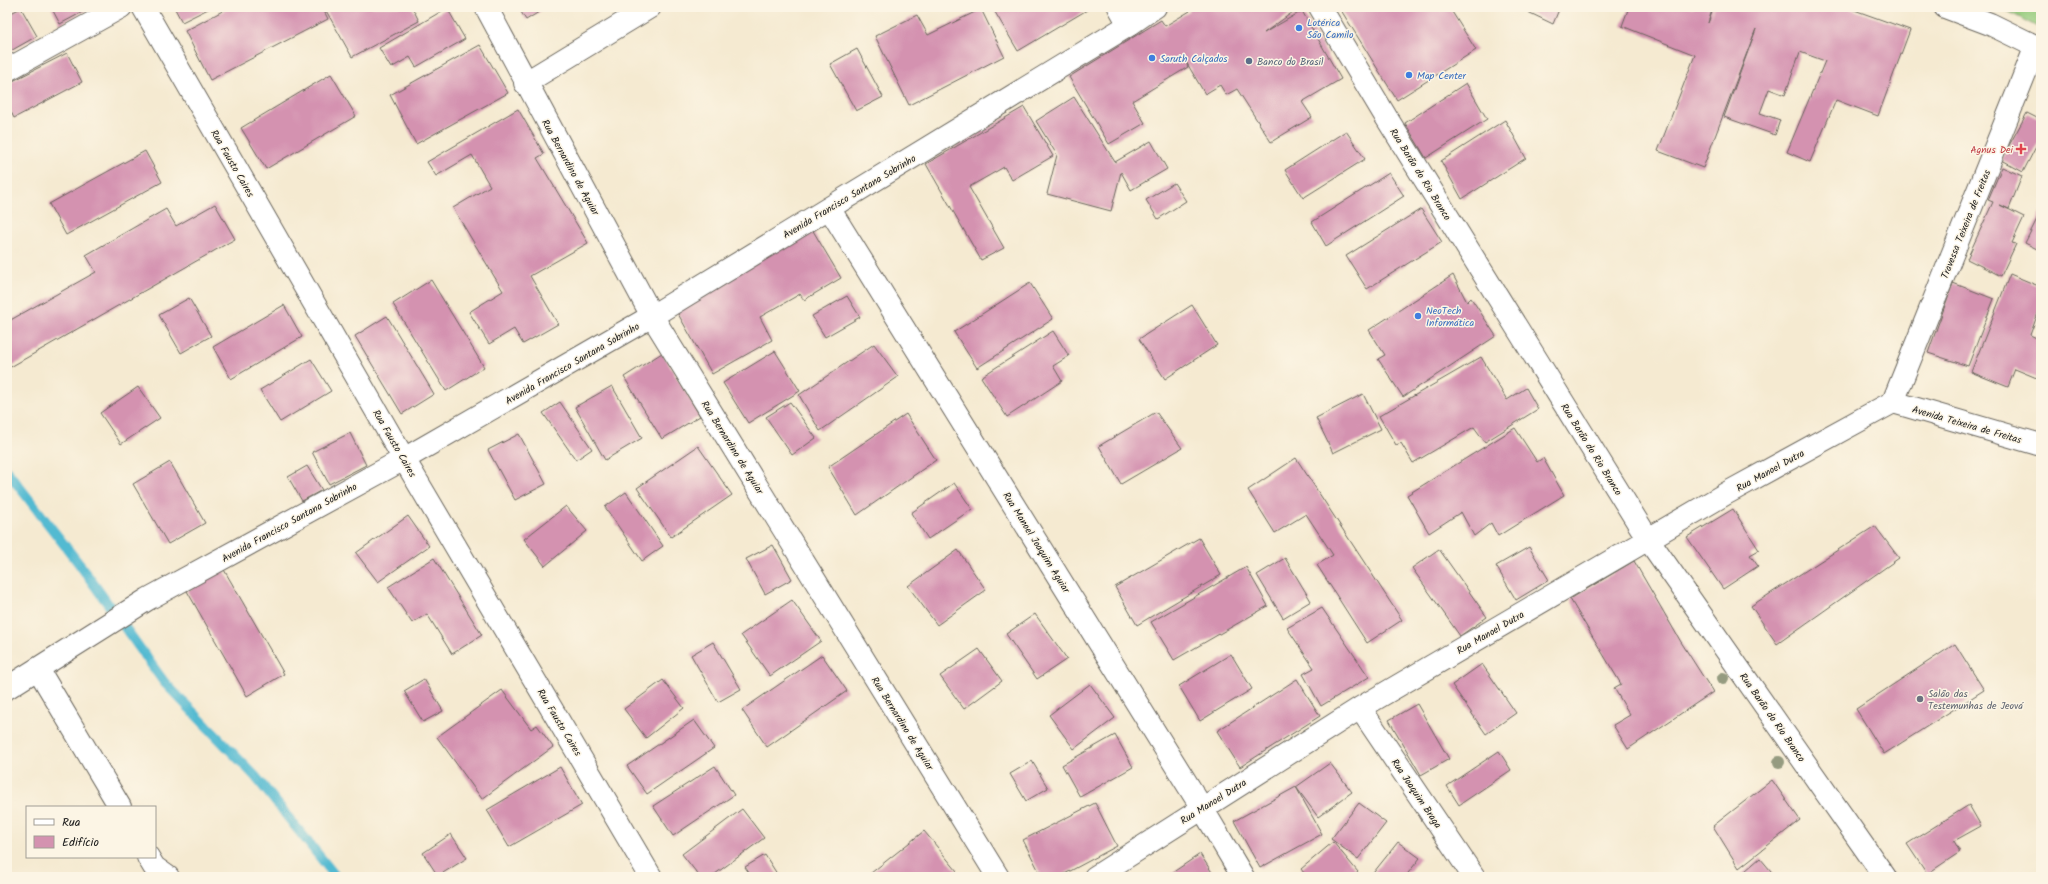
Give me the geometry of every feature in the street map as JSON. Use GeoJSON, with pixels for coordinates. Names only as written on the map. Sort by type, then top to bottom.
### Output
{"type":"FeatureCollection","features":[{"type":"Feature","properties":{"kind":"street"},"geometry":{"type":"LineString","coordinates":[[7,70],[121,7]]}},
{"type":"Feature","properties":{"kind":"street","name":"Rua Fausto Caires"},"geometry":{"type":"LineString","coordinates":[[143,7],[404,459],[651,877]]}},
{"type":"Feature","properties":{"kind":"street","name":"Rua Bernardino de Aguiar"},"geometry":{"type":"LineString","coordinates":[[486,7],[525,83],[652,316],[998,877]]}},
{"type":"Feature","properties":{"kind":"street"},"geometry":{"type":"LineString","coordinates":[[525,83],[650,7]]}},
{"type":"Feature","properties":{"kind":"street","name":"Avenida Francisco Santana Sobrinho"},"geometry":{"type":"LineString","coordinates":[[7,688],[148,599],[404,459],[652,316],[829,208],[1124,16],[1155,7]]}},
{"type":"Feature","properties":{"kind":"street","name":"Rua Barão do Rio Branco"},"geometry":{"type":"LineString","coordinates":[[1320,7],[1386,117],[1648,539],[1884,877]]}},
{"type":"Feature","properties":{"kind":"street"},"geometry":{"type":"LineString","coordinates":[[1945,7],[1990,24],[2038,48]]}},
{"type":"Feature","properties":{"kind":"street","name":"Travessa Teixeira de Freitas"},"geometry":{"type":"LineString","coordinates":[[1894,402],[2038,48]]}},
{"type":"Feature","properties":{"kind":"street","name":"Rua Manoel Joaquim Aguiar"},"geometry":{"type":"LineString","coordinates":[[829,208],[1202,808],[1243,877]]}},
{"type":"Feature","properties":{"kind":"street","name":"Rua Manoel Dutra"},"geometry":{"type":"LineString","coordinates":[[1095,877],[1360,708],[1728,493],[1894,402]]}},
{"type":"Feature","properties":{"kind":"street","name":"Avenida Teixeira de Freitas"},"geometry":{"type":"LineString","coordinates":[[1894,402],[2041,445]]}},
{"type":"Feature","properties":{"kind":"street"},"geometry":{"type":"LineString","coordinates":[[38,669],[119,806]]}},
{"type":"Feature","properties":{"kind":"street","name":"Rua Joaquim Braga"},"geometry":{"type":"LineString","coordinates":[[1360,708],[1474,877]]}},
{"type":"Feature","properties":{"kind":"green space"},"geometry":{"type":"Polygon","coordinates":[[[2000,7],[2041,7],[2041,29],[2000,7]]]}},
{"type":"Feature","properties":{"kind":"building"},"geometry":{"type":"Polygon","coordinates":[[[51,7],[92,7],[60,24],[51,7]]]}},
{"type":"Feature","properties":{"kind":"building"},"geometry":{"type":"Polygon","coordinates":[[[174,7],[212,7],[182,22],[174,7]]]}},
{"type":"Feature","properties":{"kind":"building"},"geometry":{"type":"Polygon","coordinates":[[[230,7],[322,7],[328,19],[210,80],[185,31],[230,7]]]}},
{"type":"Feature","properties":{"kind":"building"},"geometry":{"type":"Polygon","coordinates":[[[324,7],[412,7],[419,21],[352,57],[324,7]]]}},
{"type":"Feature","properties":{"kind":"building"},"geometry":{"type":"Polygon","coordinates":[[[518,7],[547,7],[526,20],[518,7]]]}},
{"type":"Feature","properties":{"kind":"building"},"geometry":{"type":"Polygon","coordinates":[[[992,7],[1086,7],[1087,10],[1018,51],[992,7]]]}},
{"type":"Feature","properties":{"kind":"building"},"geometry":{"type":"Polygon","coordinates":[[[1187,7],[1290,7],[1293,12],[1264,33],[1302,11],[1341,79],[1302,102],[1312,117],[1271,142],[1237,89],[1226,95],[1220,85],[1205,94],[1185,60],[1188,67],[1132,101],[1145,123],[1109,144],[1069,77],[1161,20],[1165,26],[1190,11],[1187,7]]]}},
{"type":"Feature","properties":{"kind":"building","name":"Map Center"},"geometry":{"type":"Polygon","coordinates":[[[1339,7],[1449,7],[1476,50],[1397,100],[1339,7]]]}},
{"type":"Feature","properties":{"kind":"building"},"geometry":{"type":"Polygon","coordinates":[[[1530,7],[1560,7],[1553,24],[1528,12],[1530,7]]]}},
{"type":"Feature","properties":{"kind":"building"},"geometry":{"type":"Polygon","coordinates":[[[1629,7],[1713,7],[1708,23],[1714,7],[1846,7],[1910,30],[1878,116],[1836,100],[1810,162],[1787,152],[1825,61],[1800,52],[1785,95],[1769,89],[1760,113],[1780,120],[1775,135],[1724,117],[1756,29],[1703,168],[1658,151],[1695,55],[1622,26],[1629,7]]]}},
{"type":"Feature","properties":{"kind":"building"},"geometry":{"type":"Polygon","coordinates":[[[21,8],[37,36],[7,53],[7,15],[21,8]]]}},
{"type":"Feature","properties":{"kind":"building"},"geometry":{"type":"Polygon","coordinates":[[[447,8],[465,39],[416,67],[410,57],[391,68],[379,48],[447,8]]]}},
{"type":"Feature","properties":{"kind":"building"},"geometry":{"type":"Polygon","coordinates":[[[981,9],[1004,56],[909,105],[875,36],[917,15],[928,35],[981,9]]]}},
{"type":"Feature","properties":{"kind":"building"},"geometry":{"type":"Polygon","coordinates":[[[480,45],[508,93],[416,144],[390,95],[480,45]]]}},
{"type":"Feature","properties":{"kind":"building"},"geometry":{"type":"Polygon","coordinates":[[[857,49],[883,97],[856,111],[830,64],[857,49]]]}},
{"type":"Feature","properties":{"kind":"building"},"geometry":{"type":"Polygon","coordinates":[[[67,53],[82,82],[14,118],[7,104],[7,84],[67,53]]]}},
{"type":"Feature","properties":{"kind":"building"},"geometry":{"type":"Polygon","coordinates":[[[331,74],[356,116],[266,169],[241,128],[331,74]]]}},
{"type":"Feature","properties":{"kind":"building"},"geometry":{"type":"Polygon","coordinates":[[[1466,83],[1487,119],[1426,158],[1405,123],[1466,83]]]}},
{"type":"Feature","properties":{"kind":"building"},"geometry":{"type":"Polygon","coordinates":[[[1074,97],[1115,162],[1151,141],[1167,169],[1131,190],[1121,172],[1111,211],[1047,194],[1057,155],[1036,121],[1074,97]]]}},
{"type":"Feature","properties":{"kind":"building"},"geometry":{"type":"Polygon","coordinates":[[[1024,107],[1053,156],[1012,180],[1004,167],[969,187],[1004,248],[981,260],[926,164],[1024,107]]]}},
{"type":"Feature","properties":{"kind":"building"},"geometry":{"type":"Polygon","coordinates":[[[518,109],[544,154],[537,158],[588,243],[530,276],[558,324],[523,344],[514,329],[489,344],[469,312],[503,291],[453,208],[490,186],[472,155],[436,176],[427,162],[518,109]]]}},
{"type":"Feature","properties":{"kind":"building","name":"Agnus Dei"},"geometry":{"type":"Polygon","coordinates":[[[2027,113],[2041,120],[2041,137],[2023,172],[2001,160],[2027,113]]]}},
{"type":"Feature","properties":{"kind":"building"},"geometry":{"type":"Polygon","coordinates":[[[1505,120],[1526,158],[1462,199],[1441,161],[1505,120]]]}},
{"type":"Feature","properties":{"kind":"building"},"geometry":{"type":"Polygon","coordinates":[[[1346,131],[1365,159],[1303,198],[1285,170],[1346,131]]]}},
{"type":"Feature","properties":{"kind":"building"},"geometry":{"type":"Polygon","coordinates":[[[145,151],[162,182],[66,235],[49,204],[145,151]]]}},
{"type":"Feature","properties":{"kind":"building"},"geometry":{"type":"Polygon","coordinates":[[[2002,167],[2022,176],[2009,209],[2000,205],[2024,217],[2012,243],[2016,244],[2001,276],[1967,259],[1993,202],[1988,200],[2002,167]]]}},
{"type":"Feature","properties":{"kind":"building"},"geometry":{"type":"Polygon","coordinates":[[[1389,173],[1404,196],[1326,246],[1312,222],[1389,173]]]}},
{"type":"Feature","properties":{"kind":"building"},"geometry":{"type":"Polygon","coordinates":[[[1174,183],[1186,201],[1158,219],[1146,200],[1174,183]]]}},
{"type":"Feature","properties":{"kind":"building"},"geometry":{"type":"Polygon","coordinates":[[[215,204],[235,239],[7,369],[7,322],[96,272],[86,255],[166,209],[176,226],[215,204]]]}},
{"type":"Feature","properties":{"kind":"building"},"geometry":{"type":"Polygon","coordinates":[[[1421,209],[1442,242],[1367,289],[1346,256],[1421,209]]]}},
{"type":"Feature","properties":{"kind":"building"},"geometry":{"type":"Polygon","coordinates":[[[2041,211],[2041,251],[2025,243],[2041,211]]]}},
{"type":"Feature","properties":{"kind":"building"},"geometry":{"type":"Polygon","coordinates":[[[812,229],[841,278],[804,300],[800,294],[760,317],[772,340],[712,374],[673,305],[812,229]]]}},
{"type":"Feature","properties":{"kind":"building"},"geometry":{"type":"Polygon","coordinates":[[[2010,274],[2041,287],[2041,305],[2030,335],[2041,340],[2041,374],[2039,379],[2015,369],[2008,387],[1971,372],[2010,274]]]}},
{"type":"Feature","properties":{"kind":"building"},"geometry":{"type":"Polygon","coordinates":[[[1453,275],[1467,302],[1471,298],[1496,336],[1403,397],[1378,359],[1385,355],[1369,330],[1453,275]]]}},
{"type":"Feature","properties":{"kind":"building"},"geometry":{"type":"Polygon","coordinates":[[[431,280],[484,367],[446,391],[393,304],[431,280]]]}},
{"type":"Feature","properties":{"kind":"building"},"geometry":{"type":"Polygon","coordinates":[[[1030,283],[1053,319],[977,368],[954,332],[1030,283]]]}},
{"type":"Feature","properties":{"kind":"building"},"geometry":{"type":"Polygon","coordinates":[[[1953,283],[1994,299],[1968,366],[1928,353],[1953,283]]]}},
{"type":"Feature","properties":{"kind":"building"},"geometry":{"type":"Polygon","coordinates":[[[847,296],[860,317],[825,337],[812,316],[847,296]]]}},
{"type":"Feature","properties":{"kind":"building"},"geometry":{"type":"Polygon","coordinates":[[[189,298],[211,336],[181,353],[159,315],[189,298]]]}},
{"type":"Feature","properties":{"kind":"building"},"geometry":{"type":"Polygon","coordinates":[[[284,305],[302,337],[231,379],[213,347],[284,305]]]}},
{"type":"Feature","properties":{"kind":"building"},"geometry":{"type":"Polygon","coordinates":[[[1192,305],[1217,345],[1165,379],[1139,339],[1192,305]]]}},
{"type":"Feature","properties":{"kind":"building"},"geometry":{"type":"Polygon","coordinates":[[[387,316],[434,394],[402,414],[355,336],[387,316]]]}},
{"type":"Feature","properties":{"kind":"building"},"geometry":{"type":"Polygon","coordinates":[[[1053,331],[1069,356],[1053,366],[1062,381],[1007,417],[981,377],[1053,331]]]}},
{"type":"Feature","properties":{"kind":"building"},"geometry":{"type":"Polygon","coordinates":[[[874,344],[898,377],[820,431],[799,395],[874,344]]]}},
{"type":"Feature","properties":{"kind":"building"},"geometry":{"type":"Polygon","coordinates":[[[775,351],[800,391],[748,423],[723,383],[775,351]]]}},
{"type":"Feature","properties":{"kind":"building"},"geometry":{"type":"Polygon","coordinates":[[[662,353],[700,416],[662,439],[624,377],[662,353]]]}},
{"type":"Feature","properties":{"kind":"building"},"geometry":{"type":"Polygon","coordinates":[[[1481,357],[1507,400],[1526,388],[1538,409],[1485,442],[1474,427],[1413,463],[1401,443],[1396,445],[1379,416],[1481,357]]]}},
{"type":"Feature","properties":{"kind":"building"},"geometry":{"type":"Polygon","coordinates":[[[311,359],[331,391],[280,422],[260,390],[311,359]]]}},
{"type":"Feature","properties":{"kind":"building"},"geometry":{"type":"Polygon","coordinates":[[[612,386],[642,438],[605,460],[575,407],[612,386]]]}},
{"type":"Feature","properties":{"kind":"building"},"geometry":{"type":"Polygon","coordinates":[[[138,387],[160,418],[121,444],[100,413],[138,387]]]}},
{"type":"Feature","properties":{"kind":"building"},"geometry":{"type":"Polygon","coordinates":[[[1363,394],[1381,429],[1333,453],[1316,418],[1363,394]]]}},
{"type":"Feature","properties":{"kind":"building"},"geometry":{"type":"Polygon","coordinates":[[[560,402],[592,449],[576,460],[543,413],[560,402]]]}},
{"type":"Feature","properties":{"kind":"building"},"geometry":{"type":"Polygon","coordinates":[[[790,402],[816,438],[792,455],[766,417],[790,402]]]}},
{"type":"Feature","properties":{"kind":"building"},"geometry":{"type":"Polygon","coordinates":[[[1156,412],[1182,448],[1121,484],[1099,446],[1156,412]]]}},
{"type":"Feature","properties":{"kind":"building"},"geometry":{"type":"Polygon","coordinates":[[[906,414],[936,460],[857,515],[828,467],[906,414]]]}},
{"type":"Feature","properties":{"kind":"building"},"geometry":{"type":"Polygon","coordinates":[[[1515,428],[1537,462],[1543,458],[1564,495],[1498,536],[1491,523],[1474,536],[1461,512],[1429,533],[1407,495],[1515,428]]]}},
{"type":"Feature","properties":{"kind":"building"},"geometry":{"type":"Polygon","coordinates":[[[350,433],[366,465],[329,484],[312,452],[350,433]]]}},
{"type":"Feature","properties":{"kind":"building"},"geometry":{"type":"Polygon","coordinates":[[[519,434],[546,484],[515,500],[488,450],[519,434]]]}},
{"type":"Feature","properties":{"kind":"building"},"geometry":{"type":"Polygon","coordinates":[[[698,446],[732,495],[671,537],[637,488],[698,446]]]}},
{"type":"Feature","properties":{"kind":"building"},"geometry":{"type":"Polygon","coordinates":[[[1296,458],[1402,620],[1367,643],[1317,565],[1333,555],[1306,514],[1275,533],[1248,490],[1296,458]]]}},
{"type":"Feature","properties":{"kind":"building"},"geometry":{"type":"Polygon","coordinates":[[[170,462],[205,523],[168,544],[133,484],[170,462]]]}},
{"type":"Feature","properties":{"kind":"building"},"geometry":{"type":"Polygon","coordinates":[[[307,466],[322,490],[302,501],[288,477],[307,466]]]}},
{"type":"Feature","properties":{"kind":"building"},"geometry":{"type":"Polygon","coordinates":[[[954,483],[972,509],[928,539],[911,513],[954,483]]]}},
{"type":"Feature","properties":{"kind":"building"},"geometry":{"type":"Polygon","coordinates":[[[626,492],[663,546],[642,561],[605,507],[626,492]]]}},
{"type":"Feature","properties":{"kind":"building"},"geometry":{"type":"Polygon","coordinates":[[[566,506],[587,531],[545,566],[524,539],[566,506]]]}},
{"type":"Feature","properties":{"kind":"building"},"geometry":{"type":"Polygon","coordinates":[[[1733,509],[1759,550],[1750,555],[1758,566],[1723,589],[1687,537],[1733,509]]]}},
{"type":"Feature","properties":{"kind":"building"},"geometry":{"type":"Polygon","coordinates":[[[408,516],[429,546],[378,582],[356,553],[408,516]]]}},
{"type":"Feature","properties":{"kind":"building"},"geometry":{"type":"Polygon","coordinates":[[[1875,526],[1899,558],[1777,644],[1751,606],[1875,526]]]}},
{"type":"Feature","properties":{"kind":"building"},"geometry":{"type":"Polygon","coordinates":[[[1199,538],[1221,575],[1137,625],[1115,587],[1199,538]]]}},
{"type":"Feature","properties":{"kind":"building"},"geometry":{"type":"Polygon","coordinates":[[[773,545],[792,579],[765,594],[746,559],[773,545]]]}},
{"type":"Feature","properties":{"kind":"building"},"geometry":{"type":"Polygon","coordinates":[[[1529,547],[1549,580],[1516,600],[1496,566],[1529,547]]]}},
{"type":"Feature","properties":{"kind":"building"},"geometry":{"type":"Polygon","coordinates":[[[1439,549],[1487,617],[1460,636],[1412,568],[1439,549]]]}},
{"type":"Feature","properties":{"kind":"building"},"geometry":{"type":"Polygon","coordinates":[[[958,550],[986,590],[937,625],[908,586],[958,550]]]}},
{"type":"Feature","properties":{"kind":"building"},"geometry":{"type":"Polygon","coordinates":[[[434,558],[482,635],[452,654],[427,614],[412,623],[388,587],[434,558]]]}},
{"type":"Feature","properties":{"kind":"building"},"geometry":{"type":"Polygon","coordinates":[[[1285,558],[1311,601],[1283,618],[1257,575],[1285,558]]]}},
{"type":"Feature","properties":{"kind":"building"},"geometry":{"type":"Polygon","coordinates":[[[1634,561],[1681,642],[1713,692],[1628,749],[1613,725],[1630,715],[1614,688],[1621,684],[1570,599],[1634,561]]]}},
{"type":"Feature","properties":{"kind":"building"},"geometry":{"type":"Polygon","coordinates":[[[1246,567],[1268,606],[1174,660],[1151,622],[1246,567]]]}},
{"type":"Feature","properties":{"kind":"building"},"geometry":{"type":"Polygon","coordinates":[[[223,568],[284,674],[247,696],[187,591],[223,568]]]}},
{"type":"Feature","properties":{"kind":"building"},"geometry":{"type":"Polygon","coordinates":[[[792,600],[821,641],[770,676],[741,635],[792,600]]]}},
{"type":"Feature","properties":{"kind":"building"},"geometry":{"type":"Polygon","coordinates":[[[1322,608],[1369,677],[1321,706],[1303,674],[1314,668],[1287,628],[1322,608]]]}},
{"type":"Feature","properties":{"kind":"building"},"geometry":{"type":"Polygon","coordinates":[[[1035,614],[1067,659],[1037,679],[1006,634],[1035,614]]]}},
{"type":"Feature","properties":{"kind":"building"},"geometry":{"type":"Polygon","coordinates":[[[713,642],[741,689],[718,702],[691,655],[713,642]]]}},
{"type":"Feature","properties":{"kind":"building","name":"Salão das Testemunhas de Jeová"},"geometry":{"type":"Polygon","coordinates":[[[1955,644],[1984,690],[1884,754],[1856,709],[1955,644]]]}},
{"type":"Feature","properties":{"kind":"building"},"geometry":{"type":"Polygon","coordinates":[[[979,649],[1002,681],[964,709],[940,676],[979,649]]]}},
{"type":"Feature","properties":{"kind":"building"},"geometry":{"type":"Polygon","coordinates":[[[1231,654],[1252,689],[1200,721],[1179,686],[1231,654]]]}},
{"type":"Feature","properties":{"kind":"building"},"geometry":{"type":"Polygon","coordinates":[[[822,655],[847,691],[767,747],[742,710],[822,655]]]}},
{"type":"Feature","properties":{"kind":"building"},"geometry":{"type":"Polygon","coordinates":[[[1482,664],[1516,713],[1486,734],[1452,685],[1482,664]]]}},
{"type":"Feature","properties":{"kind":"building"},"geometry":{"type":"Polygon","coordinates":[[[424,679],[443,711],[423,722],[404,691],[424,679]]]}},
{"type":"Feature","properties":{"kind":"building"},"geometry":{"type":"Polygon","coordinates":[[[1297,679],[1320,716],[1240,767],[1217,731],[1297,679]]]}},
{"type":"Feature","properties":{"kind":"building"},"geometry":{"type":"Polygon","coordinates":[[[663,680],[684,708],[646,738],[624,709],[663,680]]]}},
{"type":"Feature","properties":{"kind":"building"},"geometry":{"type":"Polygon","coordinates":[[[1090,684],[1115,718],[1074,749],[1049,715],[1090,684]]]}},
{"type":"Feature","properties":{"kind":"building"},"geometry":{"type":"Polygon","coordinates":[[[502,690],[531,729],[537,725],[553,747],[482,799],[437,737],[502,690]]]}},
{"type":"Feature","properties":{"kind":"building"},"geometry":{"type":"Polygon","coordinates":[[[1417,704],[1449,759],[1421,775],[1389,720],[1417,704]]]}},
{"type":"Feature","properties":{"kind":"building"},"geometry":{"type":"Polygon","coordinates":[[[694,720],[714,748],[647,794],[627,766],[694,720]]]}},
{"type":"Feature","properties":{"kind":"building"},"geometry":{"type":"Polygon","coordinates":[[[1115,735],[1133,767],[1080,797],[1062,765],[1115,735]]]}},
{"type":"Feature","properties":{"kind":"building"},"geometry":{"type":"Polygon","coordinates":[[[1499,751],[1511,770],[1459,805],[1447,786],[1499,751]]]}},
{"type":"Feature","properties":{"kind":"building"},"geometry":{"type":"Polygon","coordinates":[[[1032,761],[1048,788],[1026,801],[1010,774],[1032,761]]]}},
{"type":"Feature","properties":{"kind":"building"},"geometry":{"type":"Polygon","coordinates":[[[1330,763],[1352,792],[1318,817],[1296,787],[1330,763]]]}},
{"type":"Feature","properties":{"kind":"building"},"geometry":{"type":"Polygon","coordinates":[[[715,766],[734,795],[673,836],[653,806],[715,766]]]}},
{"type":"Feature","properties":{"kind":"building"},"geometry":{"type":"Polygon","coordinates":[[[560,767],[582,805],[509,847],[487,810],[560,767]]]}},
{"type":"Feature","properties":{"kind":"building"},"geometry":{"type":"Polygon","coordinates":[[[1772,780],[1800,820],[1739,868],[1713,826],[1772,780]]]}},
{"type":"Feature","properties":{"kind":"building"},"geometry":{"type":"Polygon","coordinates":[[[1296,787],[1322,834],[1260,868],[1234,821],[1296,787]]]}},
{"type":"Feature","properties":{"kind":"building"},"geometry":{"type":"Polygon","coordinates":[[[1095,803],[1117,846],[1059,877],[1042,877],[1023,840],[1095,803]]]}},
{"type":"Feature","properties":{"kind":"building"},"geometry":{"type":"Polygon","coordinates":[[[1359,803],[1386,823],[1358,859],[1331,839],[1359,803]]]}},
{"type":"Feature","properties":{"kind":"building"},"geometry":{"type":"Polygon","coordinates":[[[1969,805],[1981,826],[1954,841],[1960,852],[1927,874],[1907,844],[1969,805]]]}},
{"type":"Feature","properties":{"kind":"building"},"geometry":{"type":"Polygon","coordinates":[[[742,809],[764,838],[711,877],[700,877],[682,854],[742,809]]]}},
{"type":"Feature","properties":{"kind":"building"},"geometry":{"type":"Polygon","coordinates":[[[924,831],[957,871],[949,877],[866,877],[924,831]]]}},
{"type":"Feature","properties":{"kind":"building"},"geometry":{"type":"Polygon","coordinates":[[[451,834],[467,858],[438,876],[423,853],[451,834]]]}},
{"type":"Feature","properties":{"kind":"building"},"geometry":{"type":"Polygon","coordinates":[[[1333,842],[1358,872],[1353,877],[1307,877],[1301,869],[1333,842]]]}},
{"type":"Feature","properties":{"kind":"building"},"geometry":{"type":"Polygon","coordinates":[[[1398,842],[1420,858],[1405,877],[1370,877],[1398,842]]]}},
{"type":"Feature","properties":{"kind":"building"},"geometry":{"type":"Polygon","coordinates":[[[1200,854],[1215,877],[1166,877],[1200,854]]]}},
{"type":"Feature","properties":{"kind":"building"},"geometry":{"type":"Polygon","coordinates":[[[765,855],[779,877],[752,877],[745,867],[765,855]]]}},
{"type":"Feature","properties":{"kind":"building"},"geometry":{"type":"Polygon","coordinates":[[[1760,858],[1776,877],[1738,877],[1760,858]]]}},
{"type":"Feature","properties":{"kind":"waterway"},"geometry":{"type":"LineString","coordinates":[[7,471],[80,565],[164,682],[255,776],[336,877]]}},
{"type":"Feature","properties":{"kind":"place","name":"Lotérica São Camilo"},"geometry":{"type":"Point","coordinates":[1299,28]}},
{"type":"Feature","properties":{"kind":"place","name":"Saruth Calçados"},"geometry":{"type":"Point","coordinates":[1152,58]}},
{"type":"Feature","properties":{"kind":"place","name":"Banco do Brasil"},"geometry":{"type":"Point","coordinates":[1249,61]}},
{"type":"Feature","properties":{"kind":"place","name":"Map Center"},"geometry":{"type":"Point","coordinates":[1409,75]}},
{"type":"Feature","properties":{"kind":"place","name":"Agnus Dei"},"geometry":{"type":"Point","coordinates":[2021,149]}},
{"type":"Feature","properties":{"kind":"place","name":"NeoTech Informática"},"geometry":{"type":"Point","coordinates":[1418,316]}},
{"type":"Feature","properties":{"kind":"place","name":"Salão das Testemunhas de Jeová"},"geometry":{"type":"Point","coordinates":[1920,699]}}]}
